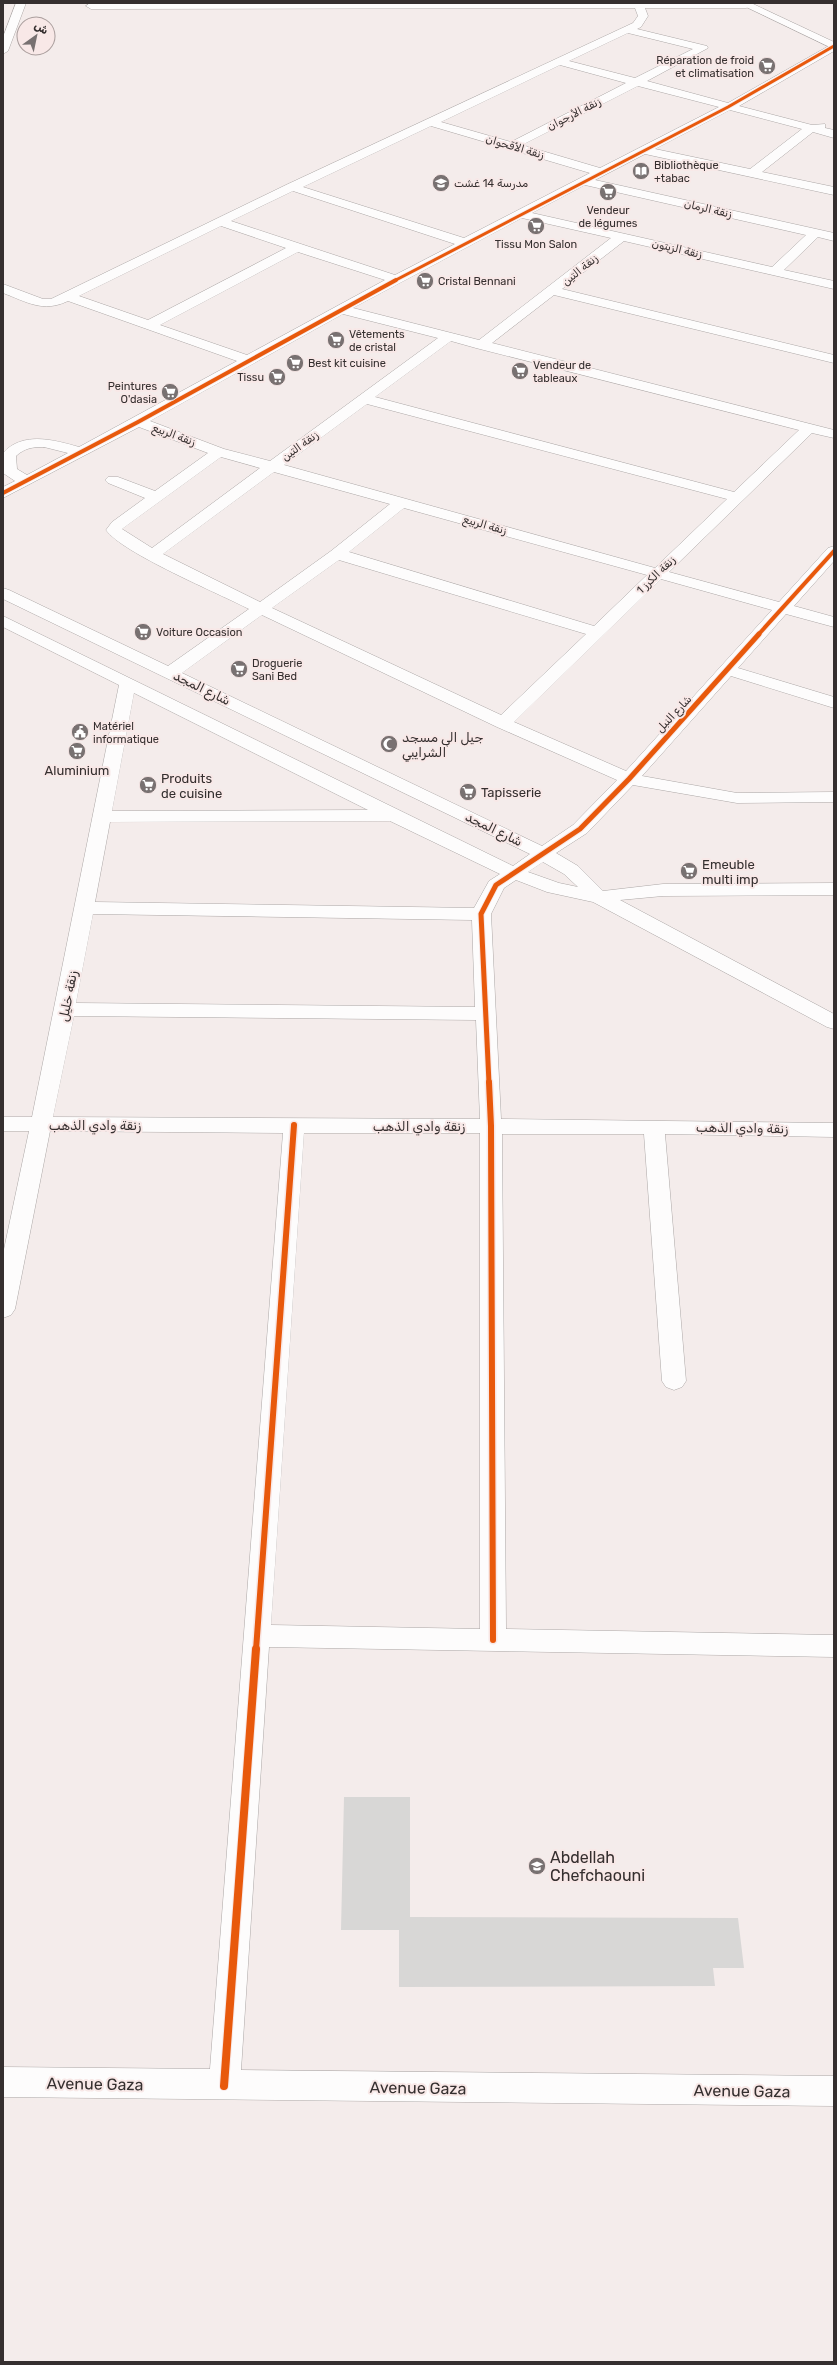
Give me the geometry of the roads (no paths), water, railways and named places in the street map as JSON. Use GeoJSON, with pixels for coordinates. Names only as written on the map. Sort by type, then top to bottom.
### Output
{"type":"FeatureCollection","features":[{"type":"Feature","properties":{"kind":"street"},"geometry":{"type":"LineString","coordinates":[[3,51],[21,3]]}},
{"type":"Feature","properties":{"kind":"street"},"geometry":{"type":"LineString","coordinates":[[91,6],[744,4],[834,46]]}},
{"type":"Feature","properties":{"kind":"street"},"geometry":{"type":"LineString","coordinates":[[3,288],[47,304],[67,296],[292,187],[627,30],[641,21],[643,16],[639,5]]}},
{"type":"Feature","properties":{"kind":"street","name":"زنقة الأرجوان"},"geometry":{"type":"LineString","coordinates":[[512,146],[703,48],[627,30]]}},
{"type":"Feature","properties":{"kind":"street"},"geometry":{"type":"LineString","coordinates":[[3,493],[138,422],[341,309],[582,181],[728,107],[834,46]]}},
{"type":"Feature","properties":{"kind":"street"},"geometry":{"type":"LineString","coordinates":[[560,62],[810,129],[834,134]]}},
{"type":"Feature","properties":{"kind":"street","name":"زنقة الأقحوان"},"geometry":{"type":"LineString","coordinates":[[430,122],[600,172]]}},
{"type":"Feature","properties":{"kind":"street"},"geometry":{"type":"LineString","coordinates":[[752,174],[810,129],[834,122]]}},
{"type":"Feature","properties":{"kind":"street"},"geometry":{"type":"LineString","coordinates":[[642,150],[834,191]]}},
{"type":"Feature","properties":{"kind":"street","name":"زنقة الرمان"},"geometry":{"type":"LineString","coordinates":[[582,181],[834,237]]}},
{"type":"Feature","properties":{"kind":"street"},"geometry":{"type":"LineString","coordinates":[[292,187],[466,243]]}},
{"type":"Feature","properties":{"kind":"street","name":"زنقة الزيتون"},"geometry":{"type":"LineString","coordinates":[[520,214],[834,285]]}},
{"type":"Feature","properties":{"kind":"street"},"geometry":{"type":"LineString","coordinates":[[220,222],[397,280]]}},
{"type":"Feature","properties":{"kind":"street"},"geometry":{"type":"LineString","coordinates":[[775,272],[815,233]]}},
{"type":"Feature","properties":{"kind":"street","name":"زنقة التين"},"geometry":{"type":"LineString","coordinates":[[481,345],[554,291],[621,237]]}},
{"type":"Feature","properties":{"kind":"street"},"geometry":{"type":"LineString","coordinates":[[149,324],[298,247]]}},
{"type":"Feature","properties":{"kind":"street"},"geometry":{"type":"LineString","coordinates":[[554,291],[834,359]]}},
{"type":"Feature","properties":{"kind":"street"},"geometry":{"type":"LineString","coordinates":[[67,296],[250,361]]}},
{"type":"Feature","properties":{"kind":"street"},"geometry":{"type":"LineString","coordinates":[[341,309],[834,434]]}},
{"type":"Feature","properties":{"kind":"street","name":"زنقة التين"},"geometry":{"type":"LineString","coordinates":[[152,555],[365,399],[448,336]]}},
{"type":"Feature","properties":{"kind":"street"},"geometry":{"type":"LineString","coordinates":[[365,399],[737,497]]}},
{"type":"Feature","properties":{"kind":"street","name":"زنقة الربيع"},"geometry":{"type":"LineString","coordinates":[[138,422],[219,452],[834,622]]}},
{"type":"Feature","properties":{"kind":"street","name":"زنقة الكرز 1"},"geometry":{"type":"LineString","coordinates":[[503,723],[810,428]]}},
{"type":"Feature","properties":{"kind":"street"},"geometry":{"type":"LineString","coordinates":[[27,481],[10,471],[9,455],[16,449],[32,443],[46,442],[81,452]]}},
{"type":"Feature","properties":{"kind":"street"},"geometry":{"type":"LineString","coordinates":[[219,452],[114,530],[152,555],[262,609],[503,723],[629,779],[737,798],[834,797]]}},
{"type":"Feature","properties":{"kind":"street"},"geometry":{"type":"LineString","coordinates":[[113,480],[157,497]]}},
{"type":"Feature","properties":{"kind":"street"},"geometry":{"type":"LineString","coordinates":[[170,672],[262,609],[337,554],[402,502]]}},
{"type":"Feature","properties":{"kind":"street","name":"شارع النبل"},"geometry":{"type":"LineString","coordinates":[[481,914],[496,885],[580,829],[629,779],[834,551]]}},
{"type":"Feature","properties":{"kind":"street"},"geometry":{"type":"LineString","coordinates":[[337,554],[597,632]]}},
{"type":"Feature","properties":{"kind":"street","name":"شارع المجد"},"geometry":{"type":"LineString","coordinates":[[3,593],[170,672],[542,853],[571,870],[599,897]]}},
{"type":"Feature","properties":{"kind":"street"},"geometry":{"type":"LineString","coordinates":[[3,621],[513,873],[554,888],[599,897],[834,1022]]}},
{"type":"Feature","properties":{"kind":"street"},"geometry":{"type":"LineString","coordinates":[[728,670],[834,703]]}},
{"type":"Feature","properties":{"kind":"street","name":"زنقة خليل"},"geometry":{"type":"LineString","coordinates":[[3,1309],[65,1009],[128,682]]}},
{"type":"Feature","properties":{"kind":"street"},"geometry":{"type":"LineString","coordinates":[[101,817],[393,815]]}},
{"type":"Feature","properties":{"kind":"street"},"geometry":{"type":"LineString","coordinates":[[599,897],[663,890],[834,888]]}},
{"type":"Feature","properties":{"kind":"street"},"geometry":{"type":"LineString","coordinates":[[85,908],[481,914],[491,1126],[493,1640]]}},
{"type":"Feature","properties":{"kind":"street"},"geometry":{"type":"LineString","coordinates":[[65,1009],[486,1014]]}},
{"type":"Feature","properties":{"kind":"street","name":"زنقة وادي الذهب"},"geometry":{"type":"LineString","coordinates":[[3,1124],[654,1127],[834,1130]]}},
{"type":"Feature","properties":{"kind":"street"},"geometry":{"type":"LineString","coordinates":[[224,2086],[294,1126]]}},
{"type":"Feature","properties":{"kind":"street"},"geometry":{"type":"LineString","coordinates":[[654,1127],[674,1381]]}},
{"type":"Feature","properties":{"kind":"street"},"geometry":{"type":"LineString","coordinates":[[257,1636],[834,1646]]}},
{"type":"Feature","properties":{"kind":"street","name":"Avenue Gaza"},"geometry":{"type":"LineString","coordinates":[[3,2082],[224,2086],[834,2091]]}},
{"type":"Feature","properties":{"kind":"place","name":"Réparation de froid et climatisation"},"geometry":{"type":"Point","coordinates":[767,66]}},
{"type":"Feature","properties":{"kind":"place","name":"Bibliothèque +tabac"},"geometry":{"type":"Point","coordinates":[641,171]}},
{"type":"Feature","properties":{"kind":"place","name":"مدرسة 14 غشت"},"geometry":{"type":"Point","coordinates":[441,183]}},
{"type":"Feature","properties":{"kind":"place","name":"Vendeur de légumes"},"geometry":{"type":"Point","coordinates":[608,192]}},
{"type":"Feature","properties":{"kind":"place","name":"Tissu Mon Salon"},"geometry":{"type":"Point","coordinates":[536,226]}},
{"type":"Feature","properties":{"kind":"place","name":"Cristal Bennani"},"geometry":{"type":"Point","coordinates":[425,281]}},
{"type":"Feature","properties":{"kind":"place","name":"Vêtements de cristal"},"geometry":{"type":"Point","coordinates":[336,340]}},
{"type":"Feature","properties":{"kind":"place","name":"Best kit cuisine"},"geometry":{"type":"Point","coordinates":[295,363]}},
{"type":"Feature","properties":{"kind":"place","name":"Vendeur de tableaux"},"geometry":{"type":"Point","coordinates":[520,371]}},
{"type":"Feature","properties":{"kind":"place","name":"Tissu"},"geometry":{"type":"Point","coordinates":[277,377]}},
{"type":"Feature","properties":{"kind":"place","name":"Peintures O'dasia"},"geometry":{"type":"Point","coordinates":[170,392]}},
{"type":"Feature","properties":{"kind":"place","name":"Voiture Occasion"},"geometry":{"type":"Point","coordinates":[143,632]}},
{"type":"Feature","properties":{"kind":"place","name":"Droguerie Sani Bed"},"geometry":{"type":"Point","coordinates":[239,669]}},
{"type":"Feature","properties":{"kind":"place","name":"Matériel informatique"},"geometry":{"type":"Point","coordinates":[80,732]}},
{"type":"Feature","properties":{"kind":"place","name":"جيل الي مسجد الشرايبي"},"geometry":{"type":"Point","coordinates":[389,744]}},
{"type":"Feature","properties":{"kind":"place","name":"Aluminium"},"geometry":{"type":"Point","coordinates":[77,751]}},
{"type":"Feature","properties":{"kind":"place","name":"Produits de cuisine"},"geometry":{"type":"Point","coordinates":[148,785]}},
{"type":"Feature","properties":{"kind":"place","name":"Tapisserie"},"geometry":{"type":"Point","coordinates":[468,792]}},
{"type":"Feature","properties":{"kind":"place","name":"Emeuble multi imp"},"geometry":{"type":"Point","coordinates":[689,871]}},
{"type":"Feature","properties":{"kind":"place","name":"Abdellah Chefchaouni"},"geometry":{"type":"Point","coordinates":[537,1866]}}]}
